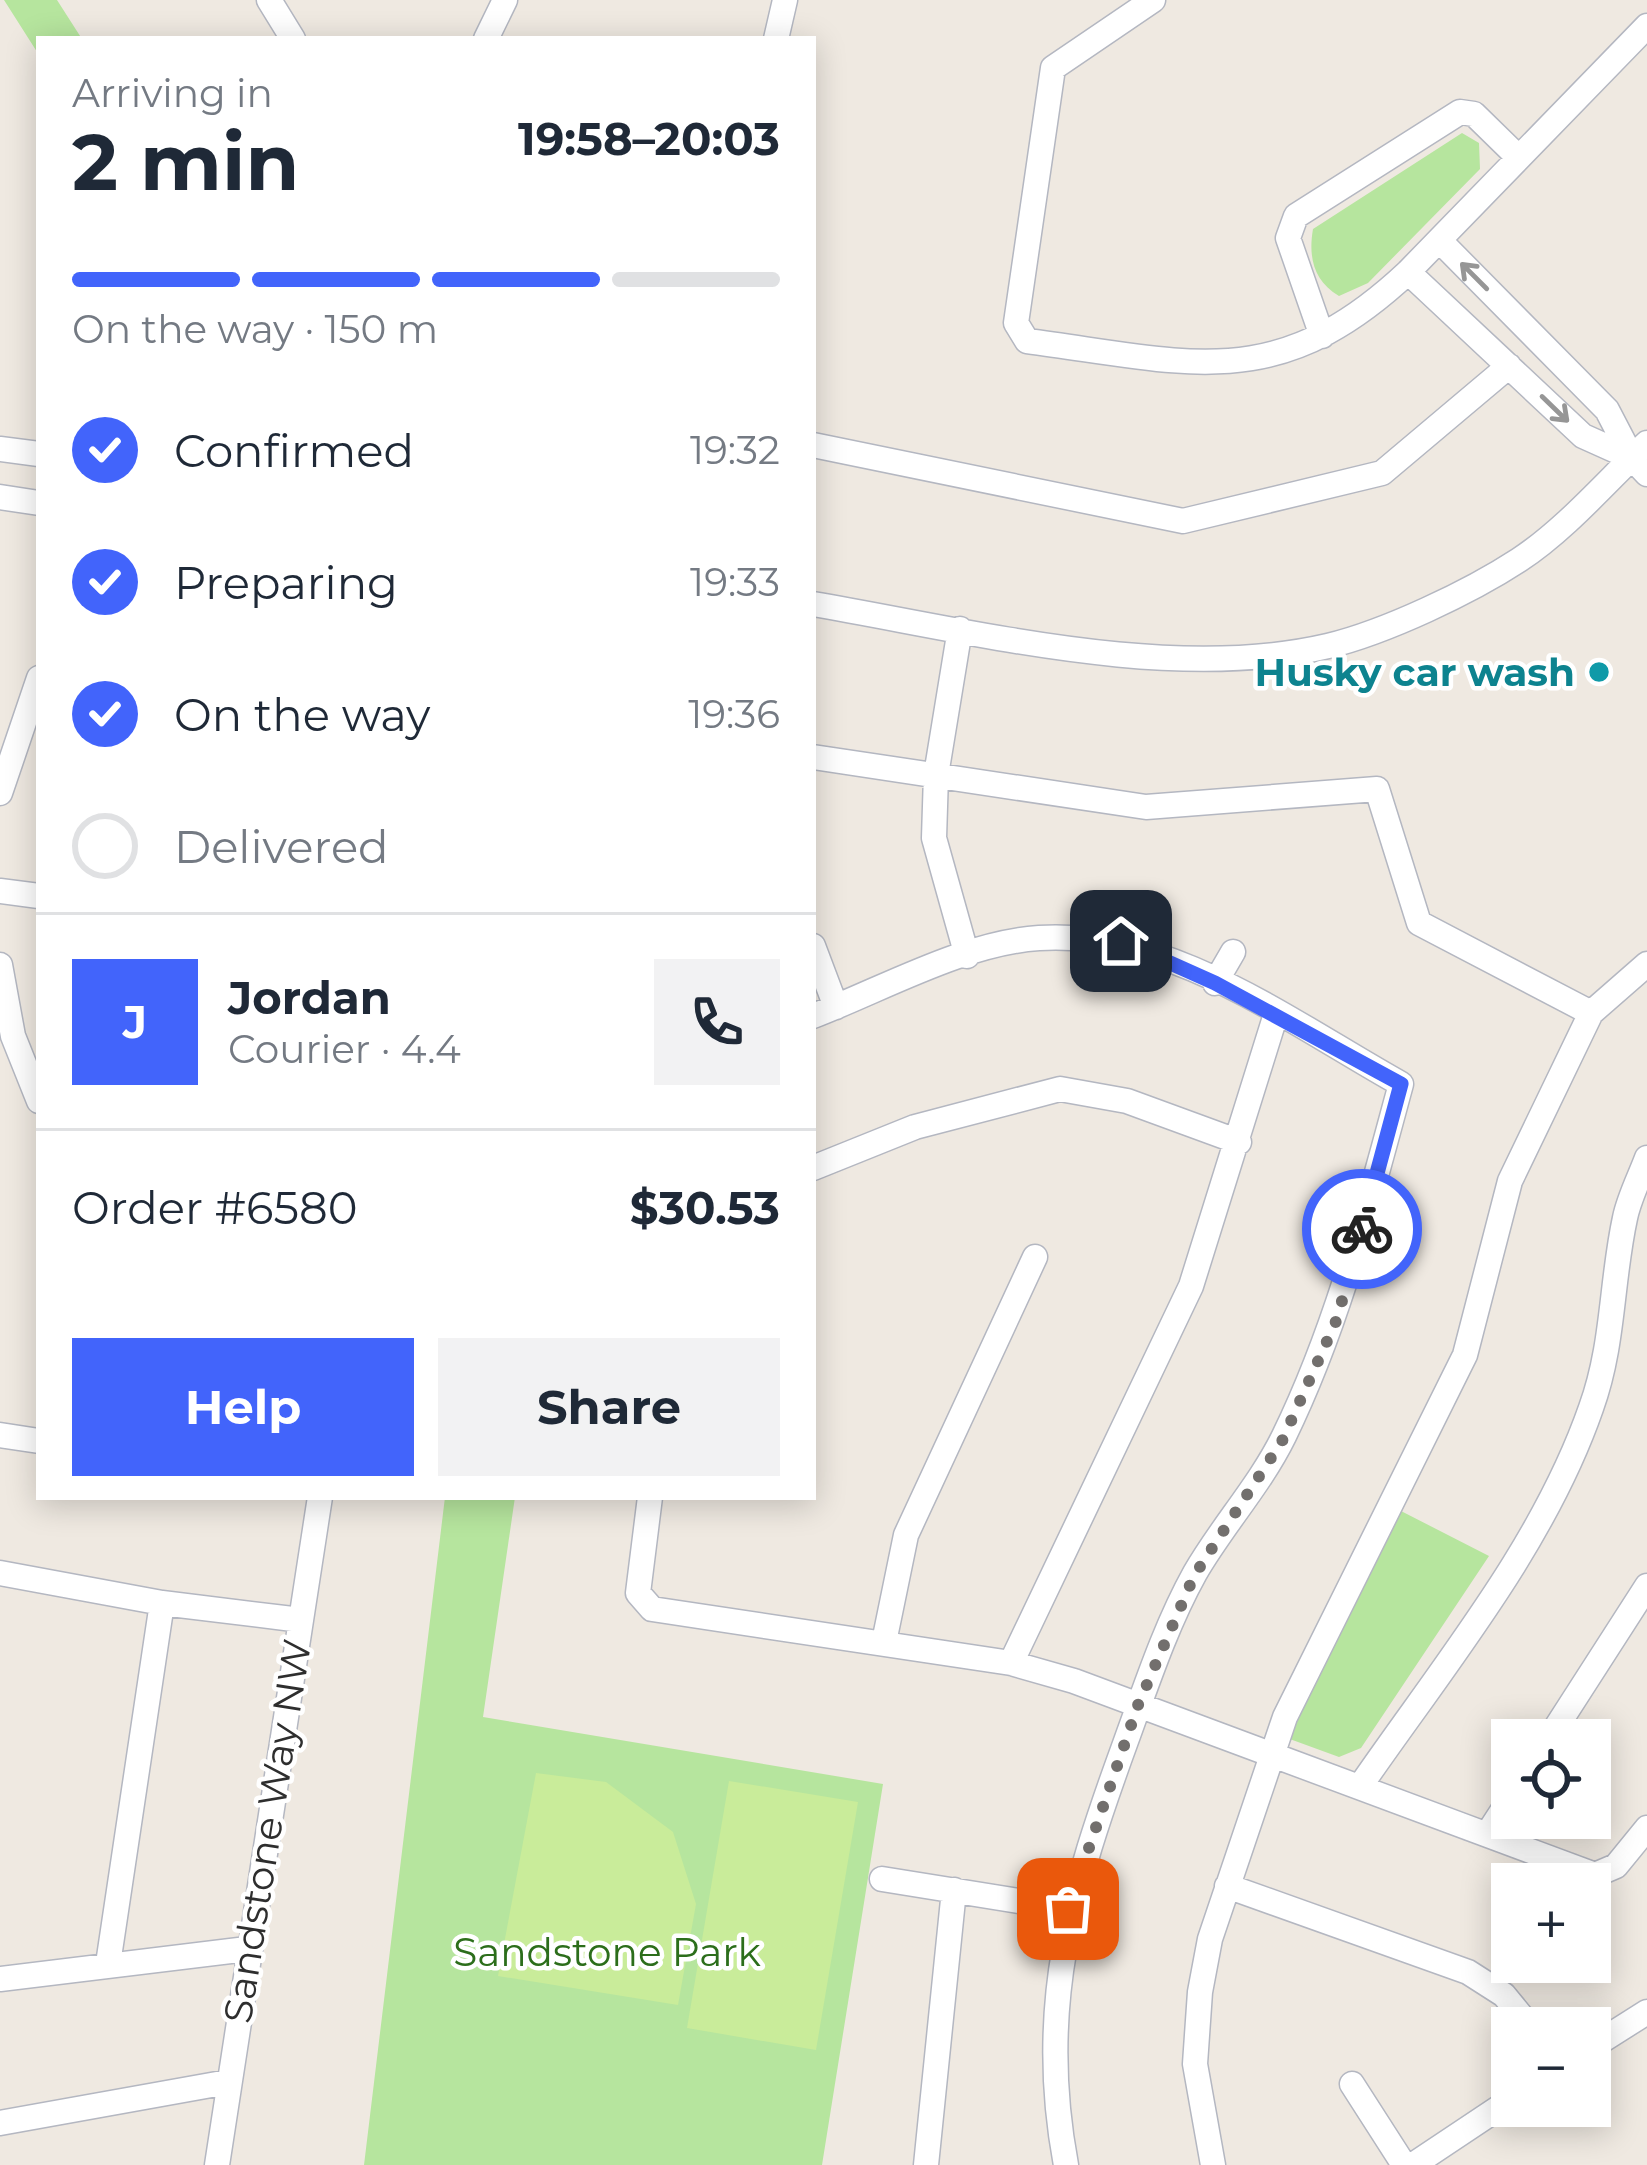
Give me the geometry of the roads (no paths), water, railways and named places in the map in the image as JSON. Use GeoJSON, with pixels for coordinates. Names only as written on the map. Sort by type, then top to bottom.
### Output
{"type":"FeatureCollection","features":[{"type":"Feature","properties":{"kind":"street"},"geometry":{"type":"LineString","coordinates":[[269,0],[291,36]]}},
{"type":"Feature","properties":{"kind":"street"},"geometry":{"type":"LineString","coordinates":[[487,36],[505,0]]}},
{"type":"Feature","properties":{"kind":"street"},"geometry":{"type":"LineString","coordinates":[[777,36],[785,0]]}},
{"type":"Feature","properties":{"kind":"street"},"geometry":{"type":"LineString","coordinates":[[1153,0],[1053,68],[1016,323],[1027,341],[1201,364],[1256,362],[1322,336],[1369,309],[1408,272],[1647,26]]}},
{"type":"Feature","properties":{"kind":"street"},"geometry":{"type":"LineString","coordinates":[[1322,336],[1288,238],[1296,216],[1460,112],[1474,114],[1518,157]]}},
{"type":"Feature","properties":{"kind":"street"},"geometry":{"type":"LineString","coordinates":[[1440,241],[1607,410],[1642,458]]}},
{"type":"Feature","properties":{"kind":"street"},"geometry":{"type":"LineString","coordinates":[[1408,272],[1583,436],[1642,458]]}},
{"type":"Feature","properties":{"kind":"street"},"geometry":{"type":"LineString","coordinates":[[816,446],[1184,520],[1382,473],[1510,366]]}},
{"type":"Feature","properties":{"kind":"street"},"geometry":{"type":"LineString","coordinates":[[0,449],[36,454]]}},
{"type":"Feature","properties":{"kind":"street"},"geometry":{"type":"LineString","coordinates":[[816,605],[1090,649],[1214,658],[1329,646],[1430,606],[1521,559],[1642,458]]}},
{"type":"Feature","properties":{"kind":"street"},"geometry":{"type":"LineString","coordinates":[[0,497],[36,503]]}},
{"type":"Feature","properties":{"kind":"street"},"geometry":{"type":"LineString","coordinates":[[961,629],[936,775],[934,838],[968,956]]}},
{"type":"Feature","properties":{"kind":"street"},"geometry":{"type":"LineString","coordinates":[[0,793],[36,687]]}},
{"type":"Feature","properties":{"kind":"street"},"geometry":{"type":"LineString","coordinates":[[816,758],[1146,807],[1377,789],[1419,923],[1592,1013]]}},
{"type":"Feature","properties":{"kind":"street"},"geometry":{"type":"LineString","coordinates":[[0,891],[36,896]]}},
{"type":"Feature","properties":{"kind":"street"},"geometry":{"type":"LineString","coordinates":[[816,962],[825,1011],[968,956],[1037,938],[1121,941],[1276,1014],[1401,1084],[1337,1319],[1282,1441],[1194,1576],[1138,1705],[1068,1909],[1054,2015],[1056,2111],[1066,2165]]}},
{"type":"Feature","properties":{"kind":"street"},"geometry":{"type":"LineString","coordinates":[[1215,983],[1233,952]]}},
{"type":"Feature","properties":{"kind":"street"},"geometry":{"type":"LineString","coordinates":[[1213,2165],[1195,2064],[1200,1993],[1227,1886],[1271,1756],[1294,1699],[1465,1355],[1510,1181],[1592,1013],[1647,964]]}},
{"type":"Feature","properties":{"kind":"street"},"geometry":{"type":"LineString","coordinates":[[0,965],[7,1036],[36,1095]]}},
{"type":"Feature","properties":{"kind":"street"},"geometry":{"type":"LineString","coordinates":[[1011,1663],[1191,1286],[1276,1014]]}},
{"type":"Feature","properties":{"kind":"street"},"geometry":{"type":"LineString","coordinates":[[816,1167],[915,1127],[1060,1089],[1127,1101],[1239,1142]]}},
{"type":"Feature","properties":{"kind":"street"},"geometry":{"type":"LineString","coordinates":[[1361,1785],[1520,1552],[1560,1483],[1592,1407],[1609,1346],[1625,1217],[1647,1158]]}},
{"type":"Feature","properties":{"kind":"street"},"geometry":{"type":"LineString","coordinates":[[884,1642],[906,1535],[1035,1257]]}},
{"type":"Feature","properties":{"kind":"street"},"geometry":{"type":"LineString","coordinates":[[0,1435],[36,1441]]}},
{"type":"Feature","properties":{"kind":"street","name":"Sandstone Way NW"},"geometry":{"type":"LineString","coordinates":[[217,2165],[320,1500]]}},
{"type":"Feature","properties":{"kind":"street"},"geometry":{"type":"LineString","coordinates":[[650,1500],[638,1593],[652,1610],[1011,1663],[1361,1785],[1595,1875],[1616,1866],[1647,1828]]}},
{"type":"Feature","properties":{"kind":"street"},"geometry":{"type":"LineString","coordinates":[[0,1573],[162,1603],[301,1619]]}},
{"type":"Feature","properties":{"kind":"street"},"geometry":{"type":"LineString","coordinates":[[1562,1719],[1647,1586]]}},
{"type":"Feature","properties":{"kind":"street"},"geometry":{"type":"LineString","coordinates":[[108,1964],[162,1603]]}},
{"type":"Feature","properties":{"kind":"street"},"geometry":{"type":"LineString","coordinates":[[1488,1834],[1491,1829]]}},
{"type":"Feature","properties":{"kind":"street"},"geometry":{"type":"LineString","coordinates":[[882,1879],[1068,1909]]}},
{"type":"Feature","properties":{"kind":"street"},"geometry":{"type":"LineString","coordinates":[[1227,1886],[1468,1972],[1514,2007]]}},
{"type":"Feature","properties":{"kind":"street"},"geometry":{"type":"LineString","coordinates":[[926,2165],[954,1890]]}},
{"type":"Feature","properties":{"kind":"street"},"geometry":{"type":"LineString","coordinates":[[0,1979],[247,1949]]}},
{"type":"Feature","properties":{"kind":"street"},"geometry":{"type":"LineString","coordinates":[[1611,2035],[1647,2012]]}},
{"type":"Feature","properties":{"kind":"street"},"geometry":{"type":"LineString","coordinates":[[0,2122],[228,2082]]}},
{"type":"Feature","properties":{"kind":"street"},"geometry":{"type":"LineString","coordinates":[[1352,2084],[1409,2165],[1491,2112]]}},
{"type":"Feature","properties":{"kind":"place","name":"Husky car wash"},"geometry":{"type":"Point","coordinates":[1599,672]}},
{"type":"Feature","properties":{"kind":"park label","name":"Sandstone Park"},"geometry":{"type":"Point","coordinates":[607,1952]}}]}
